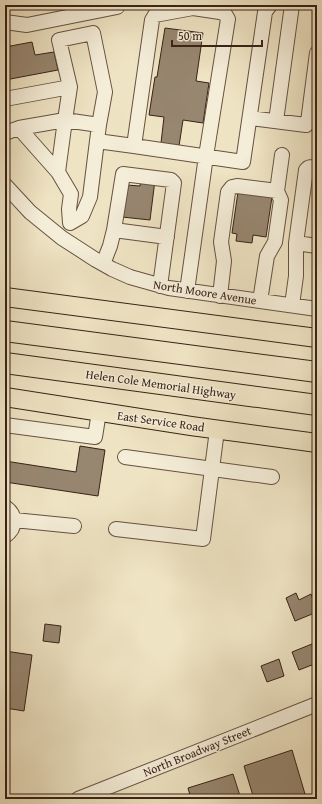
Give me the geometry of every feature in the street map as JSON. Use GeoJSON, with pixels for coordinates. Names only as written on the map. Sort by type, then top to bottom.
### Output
{"type":"FeatureCollection","features":[{"type":"Feature","properties":{"kind":"highway"},"geometry":{"type":"LineString","coordinates":[[5,331],[317,372]]}},
{"type":"Feature","properties":{"kind":"highway","name":"Helen Cole Memorial Highway"},"geometry":{"type":"LineString","coordinates":[[5,363],[317,405]]}},
{"type":"Feature","properties":{"kind":"main road"},"geometry":{"type":"LineString","coordinates":[[5,298],[317,338]]}},
{"type":"Feature","properties":{"kind":"main road","name":"East Service Road"},"geometry":{"type":"LineString","coordinates":[[5,397],[217,430],[317,443]]}},
{"type":"Feature","properties":{"kind":"street"},"geometry":{"type":"LineString","coordinates":[[5,22],[27,25],[85,11],[117,7],[117,5]]}},
{"type":"Feature","properties":{"kind":"street"},"geometry":{"type":"LineString","coordinates":[[97,141],[243,162],[265,12],[270,5]]}},
{"type":"Feature","properties":{"kind":"street"},"geometry":{"type":"LineString","coordinates":[[276,121],[292,5]]}},
{"type":"Feature","properties":{"kind":"street"},"geometry":{"type":"LineString","coordinates":[[134,146],[152,20],[155,16],[193,8],[225,14],[228,19],[206,156],[187,291]]}},
{"type":"Feature","properties":{"kind":"street"},"geometry":{"type":"LineString","coordinates":[[62,238],[70,223],[82,216],[90,197],[99,125],[105,92],[93,33],[85,11]]}},
{"type":"Feature","properties":{"kind":"street"},"geometry":{"type":"LineString","coordinates":[[58,172],[70,87],[59,40],[93,33]]}},
{"type":"Feature","properties":{"kind":"street"},"geometry":{"type":"LineString","coordinates":[[250,118],[306,125],[308,122],[317,53]]}},
{"type":"Feature","properties":{"kind":"street"},"geometry":{"type":"LineString","coordinates":[[5,99],[70,87]]}},
{"type":"Feature","properties":{"kind":"street"},"geometry":{"type":"LineString","coordinates":[[5,133],[19,128],[65,120],[99,125]]}},
{"type":"Feature","properties":{"kind":"street"},"geometry":{"type":"LineString","coordinates":[[19,128],[58,172],[71,194],[69,209],[70,223]]}},
{"type":"Feature","properties":{"kind":"street"},"geometry":{"type":"LineString","coordinates":[[260,301],[267,256],[275,242],[281,200],[277,191],[282,155]]}},
{"type":"Feature","properties":{"kind":"street"},"geometry":{"type":"LineString","coordinates":[[292,305],[296,276],[296,243],[306,170],[310,167],[317,168]]}},
{"type":"Feature","properties":{"kind":"street"},"geometry":{"type":"LineString","coordinates":[[102,264],[110,246],[114,230],[122,175],[124,173],[173,181],[174,183],[160,286]]}},
{"type":"Feature","properties":{"kind":"street","name":"North Moore Avenue"},"geometry":{"type":"LineString","coordinates":[[5,185],[30,212],[62,238],[102,264],[130,277],[160,286],[187,291],[317,309]]}},
{"type":"Feature","properties":{"kind":"street"},"geometry":{"type":"LineString","coordinates":[[220,296],[224,261],[222,242],[228,192],[232,187],[237,186],[277,191]]}},
{"type":"Feature","properties":{"kind":"street"},"geometry":{"type":"LineString","coordinates":[[71,194],[90,197]]}},
{"type":"Feature","properties":{"kind":"street"},"geometry":{"type":"LineString","coordinates":[[114,230],[166,237]]}},
{"type":"Feature","properties":{"kind":"street"},"geometry":{"type":"LineString","coordinates":[[296,243],[317,246]]}},
{"type":"Feature","properties":{"kind":"street"},"geometry":{"type":"LineString","coordinates":[[5,425],[95,437],[99,412]]}},
{"type":"Feature","properties":{"kind":"street"},"geometry":{"type":"LineString","coordinates":[[116,529],[203,539],[217,430]]}},
{"type":"Feature","properties":{"kind":"street"},"geometry":{"type":"LineString","coordinates":[[125,457],[272,477]]}},
{"type":"Feature","properties":{"kind":"street"},"geometry":{"type":"LineString","coordinates":[[5,507],[12,514],[14,520],[13,528],[5,536]]}},
{"type":"Feature","properties":{"kind":"street"},"geometry":{"type":"LineString","coordinates":[[14,520],[74,526]]}},
{"type":"Feature","properties":{"kind":"street","name":"North Broadway Street"},"geometry":{"type":"LineString","coordinates":[[78,799],[317,704]]}},
{"type":"Feature","properties":{"kind":"building"},"geometry":{"type":"Polygon","coordinates":[[[13,5],[36,5],[35,8],[13,5]]]}},
{"type":"Feature","properties":{"kind":"building"},"geometry":{"type":"Polygon","coordinates":[[[165,28],[203,33],[196,81],[209,83],[203,123],[183,120],[179,146],[161,143],[164,117],[149,115],[165,28]]]}},
{"type":"Feature","properties":{"kind":"building"},"geometry":{"type":"Polygon","coordinates":[[[32,42],[35,55],[54,52],[58,70],[5,80],[5,47],[32,42]]]}},
{"type":"Feature","properties":{"kind":"building"},"geometry":{"type":"Polygon","coordinates":[[[141,179],[155,180],[150,220],[122,217],[127,185],[140,186],[141,179]]]}},
{"type":"Feature","properties":{"kind":"building"},"geometry":{"type":"Polygon","coordinates":[[[238,192],[272,197],[266,237],[253,235],[252,243],[236,241],[237,234],[232,233],[238,192]]]}},
{"type":"Feature","properties":{"kind":"building"},"geometry":{"type":"Polygon","coordinates":[[[80,446],[105,450],[98,496],[5,482],[5,461],[76,472],[80,446]]]}},
{"type":"Feature","properties":{"kind":"building"},"geometry":{"type":"Polygon","coordinates":[[[296,593],[299,600],[311,594],[317,612],[295,621],[286,598],[296,593]]]}},
{"type":"Feature","properties":{"kind":"building"},"geometry":{"type":"Polygon","coordinates":[[[45,624],[61,626],[59,643],[43,641],[45,624]]]}},
{"type":"Feature","properties":{"kind":"building"},"geometry":{"type":"Polygon","coordinates":[[[317,642],[317,663],[299,670],[292,652],[317,642]]]}},
{"type":"Feature","properties":{"kind":"building"},"geometry":{"type":"Polygon","coordinates":[[[5,651],[32,655],[24,711],[5,708],[5,651]]]}},
{"type":"Feature","properties":{"kind":"building"},"geometry":{"type":"Polygon","coordinates":[[[279,659],[284,676],[267,682],[261,666],[279,659]]]}},
{"type":"Feature","properties":{"kind":"building"},"geometry":{"type":"Polygon","coordinates":[[[292,750],[305,794],[289,799],[254,799],[244,766],[292,750]]]}},
{"type":"Feature","properties":{"kind":"building"},"geometry":{"type":"Polygon","coordinates":[[[233,774],[241,799],[191,799],[188,788],[233,774]]]}}]}
